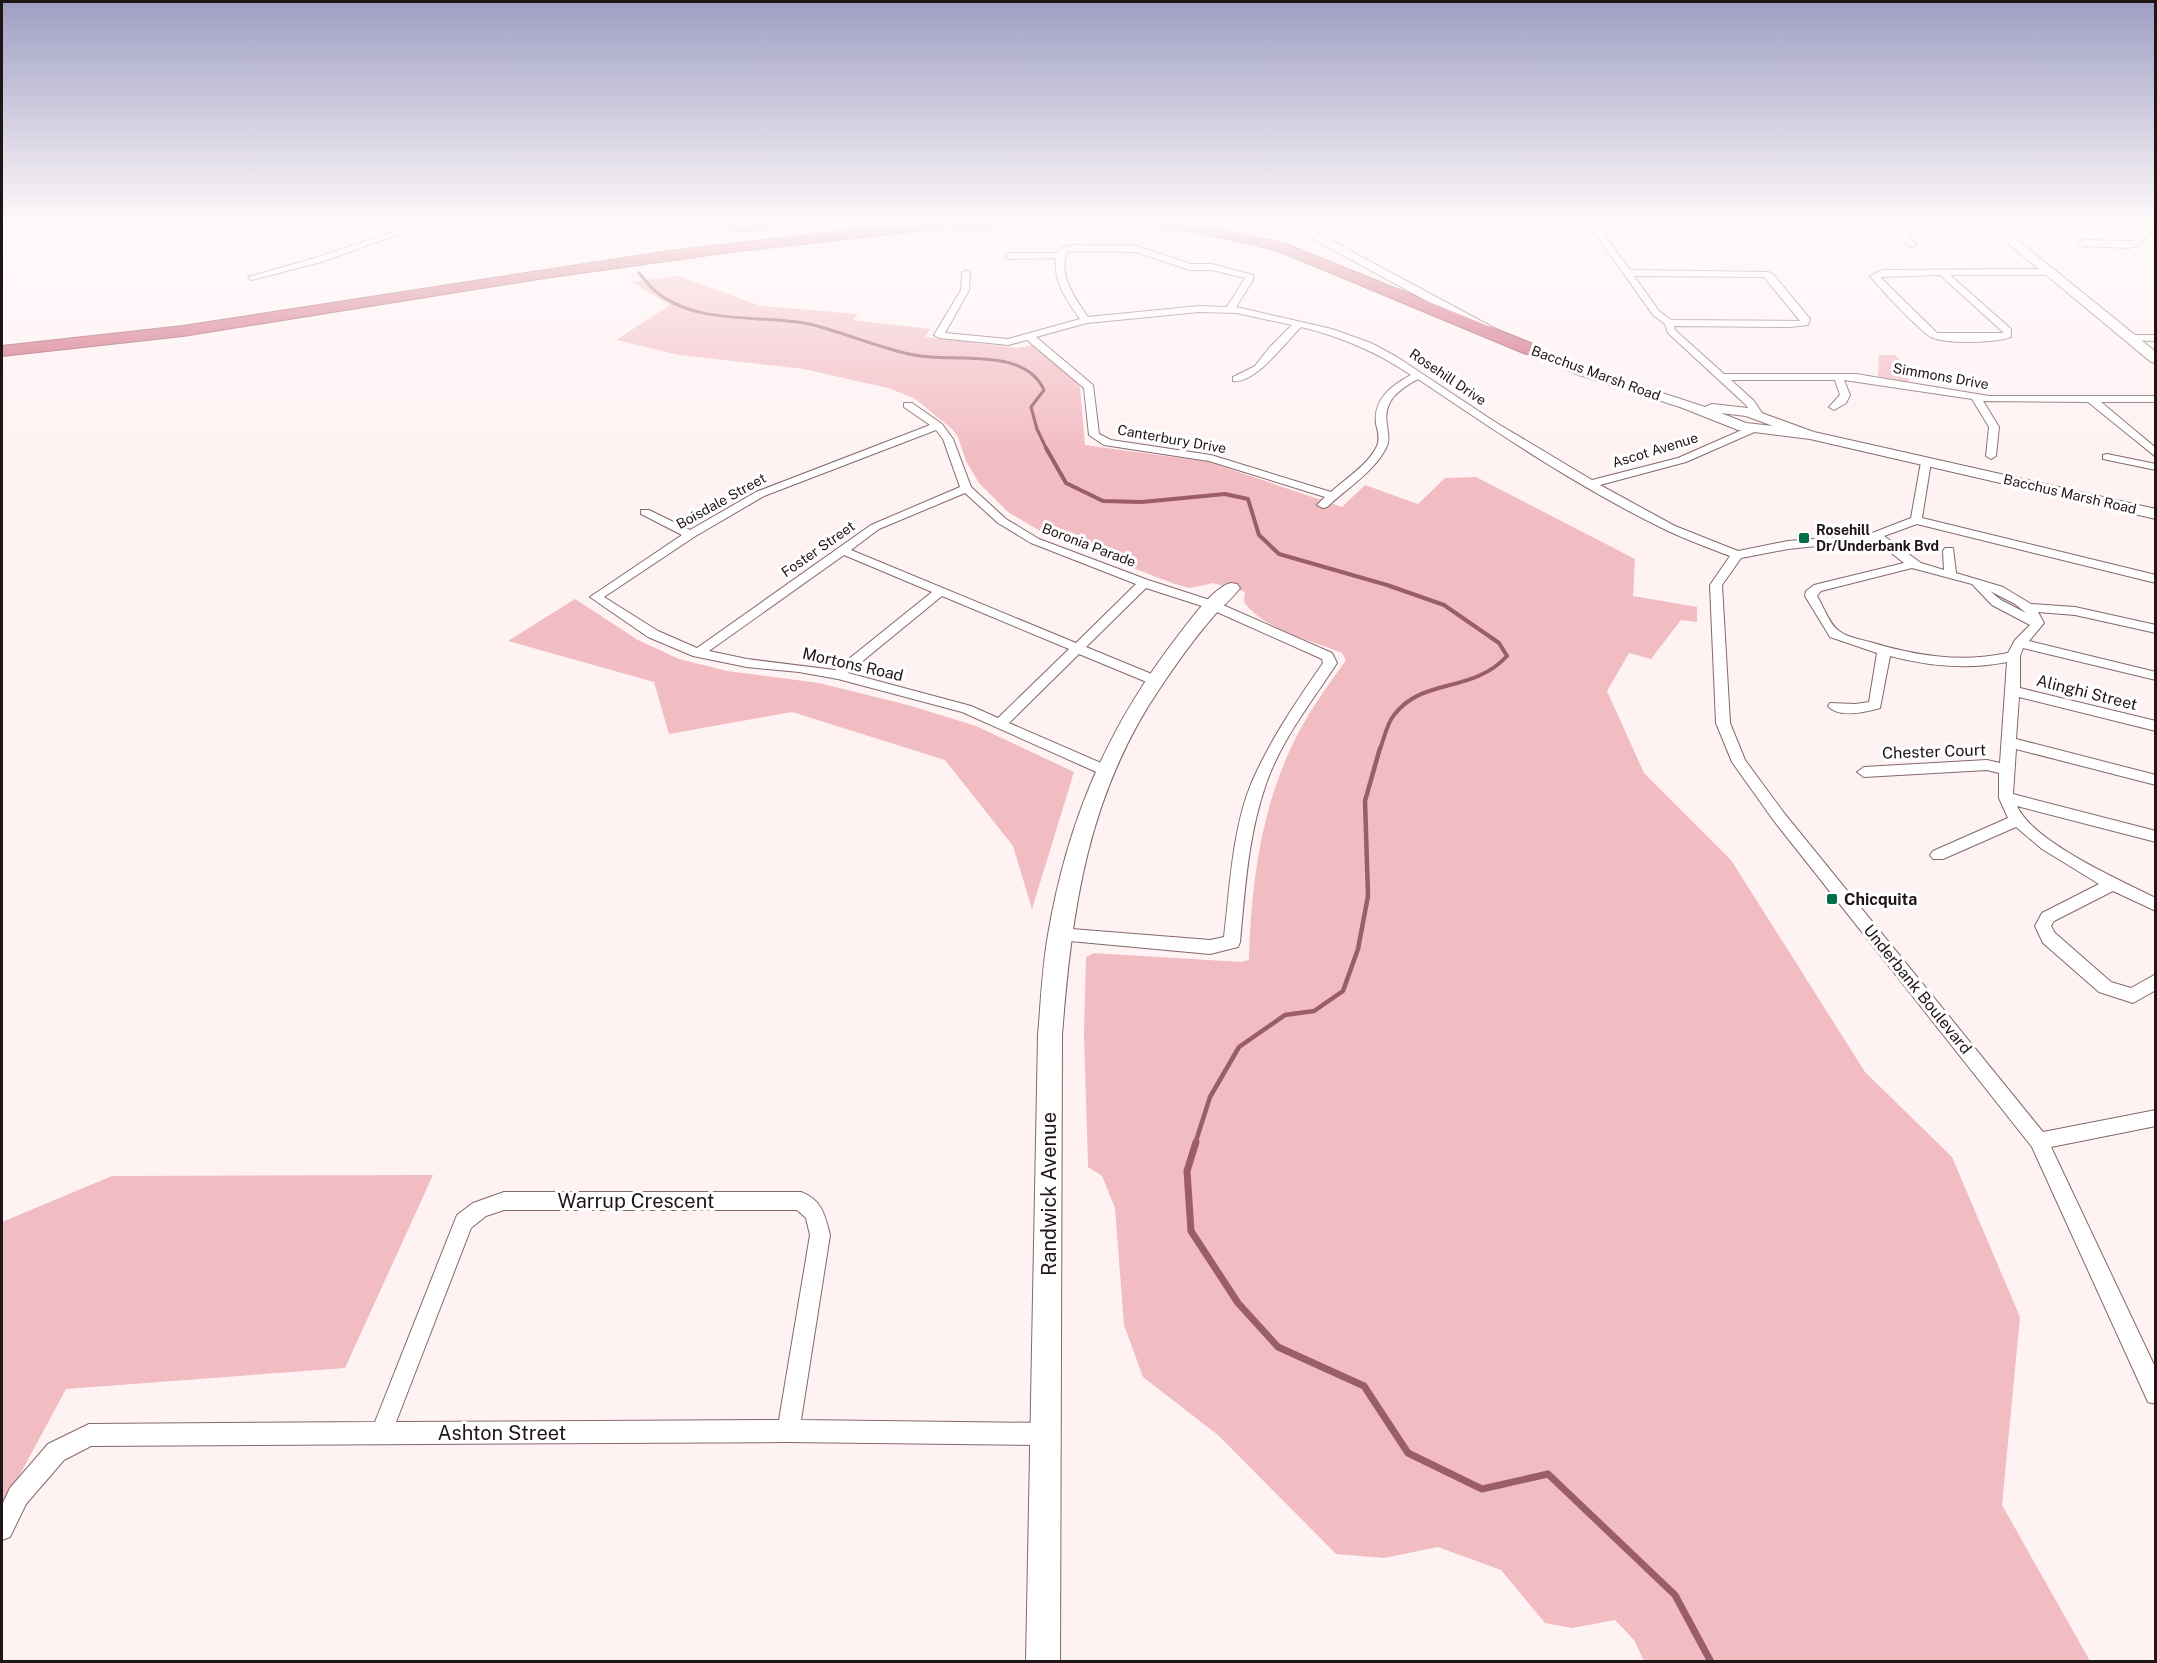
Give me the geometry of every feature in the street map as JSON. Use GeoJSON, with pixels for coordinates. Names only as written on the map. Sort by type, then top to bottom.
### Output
{"type":"FeatureCollection","features":[{"type":"Feature","properties":{"kind":"highway"},"geometry":{"type":"LineString","coordinates":[[125,322],[290,299]]}},
{"type":"Feature","properties":{"kind":"highway"},"geometry":{"type":"LineString","coordinates":[[2,351],[192,331],[392,299]]}},
{"type":"Feature","properties":{"kind":"highway"},"geometry":{"type":"LineString","coordinates":[[1419,299],[1532,350]]}},
{"type":"Feature","properties":{"kind":"street","name":"Rosehill Drive"},"geometry":{"type":"LineString","coordinates":[[960,299],[939,335],[994,342],[1030,337],[1086,321],[1188,310],[1230,310],[1299,324],[1368,345],[1394,359],[1590,484],[1671,528],[1737,555]]}},
{"type":"Feature","properties":{"kind":"street"},"geometry":{"type":"LineString","coordinates":[[1073,299],[1086,321]]}},
{"type":"Feature","properties":{"kind":"street"},"geometry":{"type":"LineString","coordinates":[[1230,310],[1237,299]]}},
{"type":"Feature","properties":{"kind":"street"},"geometry":{"type":"LineString","coordinates":[[1645,299],[1656,314],[1669,323],[1805,323],[1805,319],[1788,299]]}},
{"type":"Feature","properties":{"kind":"street"},"geometry":{"type":"LineString","coordinates":[[1897,299],[1934,335],[1999,338],[2008,335],[2008,331],[1971,299]]}},
{"type":"Feature","properties":{"kind":"street"},"geometry":{"type":"LineString","coordinates":[[2080,299],[2156,358]]}},
{"type":"Feature","properties":{"kind":"street"},"geometry":{"type":"LineString","coordinates":[[1669,323],[1671,331],[1722,377],[1735,413],[1734,432],[1728,440]]}},
{"type":"Feature","properties":{"kind":"street"},"geometry":{"type":"LineString","coordinates":[[1236,380],[1258,368],[1272,350],[1299,324]]}},
{"type":"Feature","properties":{"kind":"street","name":"Canterbury Drive"},"geometry":{"type":"LineString","coordinates":[[1030,337],[1089,387],[1094,435],[1098,439],[1211,458],[1332,496]]}},
{"type":"Feature","properties":{"kind":"street"},"geometry":{"type":"LineString","coordinates":[[2129,338],[2156,338]]}},
{"type":"Feature","properties":{"kind":"street","name":"Bacchus Marsh Road"},"geometry":{"type":"LineString","coordinates":[[1532,350],[1608,380],[1685,404],[1735,413],[1758,423],[2156,514]]}},
{"type":"Feature","properties":{"kind":"street"},"geometry":{"type":"LineString","coordinates":[[1323,505],[1381,449],[1384,434],[1381,415],[1385,399],[1401,384],[1417,375]]}},
{"type":"Feature","properties":{"kind":"street"},"geometry":{"type":"LineString","coordinates":[[1834,407],[1845,396],[1838,376]]}},
{"type":"Feature","properties":{"kind":"street","name":"Simmons Drive"},"geometry":{"type":"LineString","coordinates":[[1722,377],[1875,378],[1976,398],[2156,399]]}},
{"type":"Feature","properties":{"kind":"street"},"geometry":{"type":"LineString","coordinates":[[1976,398],[1994,427],[1991,456]]}},
{"type":"Feature","properties":{"kind":"street"},"geometry":{"type":"LineString","coordinates":[[2092,400],[2156,454]]}},
{"type":"Feature","properties":{"kind":"street","name":"Boronia Parade"},"geometry":{"type":"LineString","coordinates":[[908,405],[938,426],[948,439],[966,488],[1002,520],[1035,541],[1144,583],[1212,605],[1327,656],[1330,663],[1290,720],[1258,786],[1242,849],[1232,942],[1210,947],[1059,934]]}},
{"type":"Feature","properties":{"kind":"street"},"geometry":{"type":"LineString","coordinates":[[1735,413],[1758,423]]}},
{"type":"Feature","properties":{"kind":"street","name":"Ascot Avenue"},"geometry":{"type":"LineString","coordinates":[[1590,484],[1682,460],[1728,440],[1758,423]]}},
{"type":"Feature","properties":{"kind":"street","name":"Boisdale Street"},"geometry":{"type":"LineString","coordinates":[[596,597],[690,535],[760,494],[938,426]]}},
{"type":"Feature","properties":{"kind":"street"},"geometry":{"type":"LineString","coordinates":[[2107,457],[2156,467]]}},
{"type":"Feature","properties":{"kind":"street"},"geometry":{"type":"LineString","coordinates":[[1916,520],[1926,462]]}},
{"type":"Feature","properties":{"kind":"street","name":"Foster Street"},"geometry":{"type":"LineString","coordinates":[[698,653],[875,527],[966,488]]}},
{"type":"Feature","properties":{"kind":"street"},"geometry":{"type":"LineString","coordinates":[[645,512],[690,535]]}},
{"type":"Feature","properties":{"kind":"street"},"geometry":{"type":"LineString","coordinates":[[1737,555],[1788,545],[1873,537],[1916,520],[2156,579]]}},
{"type":"Feature","properties":{"kind":"street"},"geometry":{"type":"LineString","coordinates":[[1873,537],[1910,565],[1976,582],[1996,590],[2036,615],[2038,623]]}},
{"type":"Feature","properties":{"kind":"street"},"geometry":{"type":"LineString","coordinates":[[842,550],[1154,680]]}},
{"type":"Feature","properties":{"kind":"street"},"geometry":{"type":"LineString","coordinates":[[1949,551],[1950,575]]}},
{"type":"Feature","properties":{"kind":"street","name":"Underbank Boulevard"},"geometry":{"type":"LineString","coordinates":[[1737,555],[1716,585],[1723,723],[1739,762],[1779,817],[2039,1141],[2156,1394]]}},
{"type":"Feature","properties":{"kind":"street"},"geometry":{"type":"LineString","coordinates":[[1910,565],[1846,583],[1818,588],[1812,591],[1811,596],[1832,631],[1839,636],[1916,659],[1958,664],[2017,650],[2156,676]]}},
{"type":"Feature","properties":{"kind":"street"},"geometry":{"type":"LineString","coordinates":[[1976,582],[1983,592],[1995,602],[2038,623]]}},
{"type":"Feature","properties":{"kind":"street"},"geometry":{"type":"LineString","coordinates":[[999,725],[1144,583]]}},
{"type":"Feature","properties":{"kind":"street","name":"Randwick Avenue"},"geometry":{"type":"LineString","coordinates":[[1043,1662],[1050,1035],[1059,934],[1077,846],[1103,770],[1119,738],[1154,680],[1212,605],[1231,588]]}},
{"type":"Feature","properties":{"kind":"street"},"geometry":{"type":"LineString","coordinates":[[838,675],[940,592]]}},
{"type":"Feature","properties":{"kind":"street","name":"Mortons Road"},"geometry":{"type":"LineString","coordinates":[[596,597],[652,634],[698,653],[747,663],[799,668],[838,675],[966,709],[1103,770]]}},
{"type":"Feature","properties":{"kind":"street"},"geometry":{"type":"LineString","coordinates":[[2026,608],[2045,606],[2065,609],[2156,629]]}},
{"type":"Feature","properties":{"kind":"street"},"geometry":{"type":"LineString","coordinates":[[2038,623],[2017,650],[2011,690],[2006,769],[2006,798],[2010,810],[2018,820],[2071,861],[2156,905]]}},
{"type":"Feature","properties":{"kind":"street"},"geometry":{"type":"LineString","coordinates":[[1835,706],[1856,709],[1875,705],[1884,651]]}},
{"type":"Feature","properties":{"kind":"street","name":"Alinghi Street"},"geometry":{"type":"LineString","coordinates":[[2011,690],[2156,726]]}},
{"type":"Feature","properties":{"kind":"street"},"geometry":{"type":"LineString","coordinates":[[2009,742],[2156,780]]}},
{"type":"Feature","properties":{"kind":"street","name":"Chester Court"},"geometry":{"type":"LineString","coordinates":[[1864,772],[1987,765],[2006,769]]}},
{"type":"Feature","properties":{"kind":"street"},"geometry":{"type":"LineString","coordinates":[[2006,798],[2156,837]]}},
{"type":"Feature","properties":{"kind":"street"},"geometry":{"type":"LineString","coordinates":[[1938,855],[2018,820]]}},
{"type":"Feature","properties":{"kind":"street"},"geometry":{"type":"LineString","coordinates":[[2112,884],[2048,917],[2043,926],[2049,938],[2105,987],[2133,996],[2156,981]]}},
{"type":"Feature","properties":{"kind":"street"},"geometry":{"type":"LineString","coordinates":[[2039,1141],[2156,1118]]}},
{"type":"Feature","properties":{"kind":"street","name":"Warrup Crescent"},"geometry":{"type":"LineString","coordinates":[[381,1434],[464,1222],[480,1209],[516,1201],[801,1201],[815,1213],[820,1235],[788,1431]]}},
{"type":"Feature","properties":{"kind":"street","name":"Ashton Street"},"geometry":{"type":"LineString","coordinates":[[2,1529],[18,1496],[56,1452],[89,1435],[788,1431],[1047,1434]]}},
{"type":"Feature","properties":{"kind":"shaded area"},"geometry":{"type":"Polygon","coordinates":[[[659,299],[741,299],[761,306],[858,314],[853,320],[930,329],[925,337],[1017,348],[1034,345],[1055,361],[1080,387],[1085,445],[1209,462],[1342,507],[1365,485],[1418,504],[1445,478],[1476,477],[1635,559],[1633,596],[1697,607],[1697,622],[1681,620],[1651,659],[1629,653],[1607,691],[1644,773],[1731,860],[1865,1072],[1952,1157],[2020,1317],[2002,1505],[2090,1661],[1644,1661],[1634,1640],[1615,1620],[1572,1628],[1545,1623],[1501,1570],[1438,1547],[1384,1558],[1336,1554],[1218,1435],[1143,1377],[1124,1325],[1115,1208],[1102,1176],[1088,1167],[1084,1034],[1086,957],[1094,953],[1241,962],[1249,960],[1257,867],[1269,807],[1279,777],[1305,721],[1346,660],[1342,653],[1289,633],[1263,620],[1244,602],[1245,592],[1213,583],[1190,588],[1175,584],[1049,536],[1008,512],[979,483],[952,429],[914,398],[888,388],[804,369],[679,355],[616,340],[670,305],[659,299]]]}},
{"type":"Feature","properties":{"kind":"shaded area"},"geometry":{"type":"Polygon","coordinates":[[[1879,355],[1895,355],[1909,369],[1909,382],[1878,376],[1879,355]]]}},
{"type":"Feature","properties":{"kind":"shaded area"},"geometry":{"type":"Polygon","coordinates":[[[575,599],[638,640],[679,659],[727,671],[819,683],[908,705],[976,726],[1074,772],[1032,909],[1013,846],[945,760],[792,712],[669,734],[654,682],[508,641],[575,599]]]}},
{"type":"Feature","properties":{"kind":"shaded area"},"geometry":{"type":"Polygon","coordinates":[[[433,1175],[345,1368],[66,1389],[2,1508],[2,1222],[112,1176],[433,1175]]]}},
{"type":"Feature","properties":{"kind":"waterway"},"geometry":{"type":"LineString","coordinates":[[667,299],[688,309],[708,314],[809,324],[914,355],[986,359],[1021,367],[1035,376],[1044,390],[1031,407],[1037,429],[1046,448]]}},
{"type":"Feature","properties":{"kind":"waterway"},"geometry":{"type":"LineString","coordinates":[[1046,448],[1066,483],[1103,501],[1142,502],[1225,494],[1248,499],[1259,535],[1279,554],[1387,585],[1444,605],[1499,643],[1507,656],[1493,668],[1479,676],[1419,695],[1406,703],[1392,718],[1380,749]]}},
{"type":"Feature","properties":{"kind":"waterway"},"geometry":{"type":"LineString","coordinates":[[1195,1144],[1210,1097],[1239,1047],[1285,1015],[1314,1011],[1343,991],[1358,949],[1368,896],[1365,801],[1380,748]]}},
{"type":"Feature","properties":{"kind":"waterway"},"geometry":{"type":"LineString","coordinates":[[1196,1142],[1187,1171],[1191,1231],[1238,1303],[1278,1347],[1364,1386],[1408,1453],[1482,1489],[1548,1474],[1675,1595],[1711,1662]]}},
{"type":"Feature","properties":{"kind":"place","name":"Rosehill Dr/Underbank Bvd"},"geometry":{"type":"Point","coordinates":[1804,538]}},
{"type":"Feature","properties":{"kind":"place","name":"Chicquita"},"geometry":{"type":"Point","coordinates":[1832,899]}}]}
